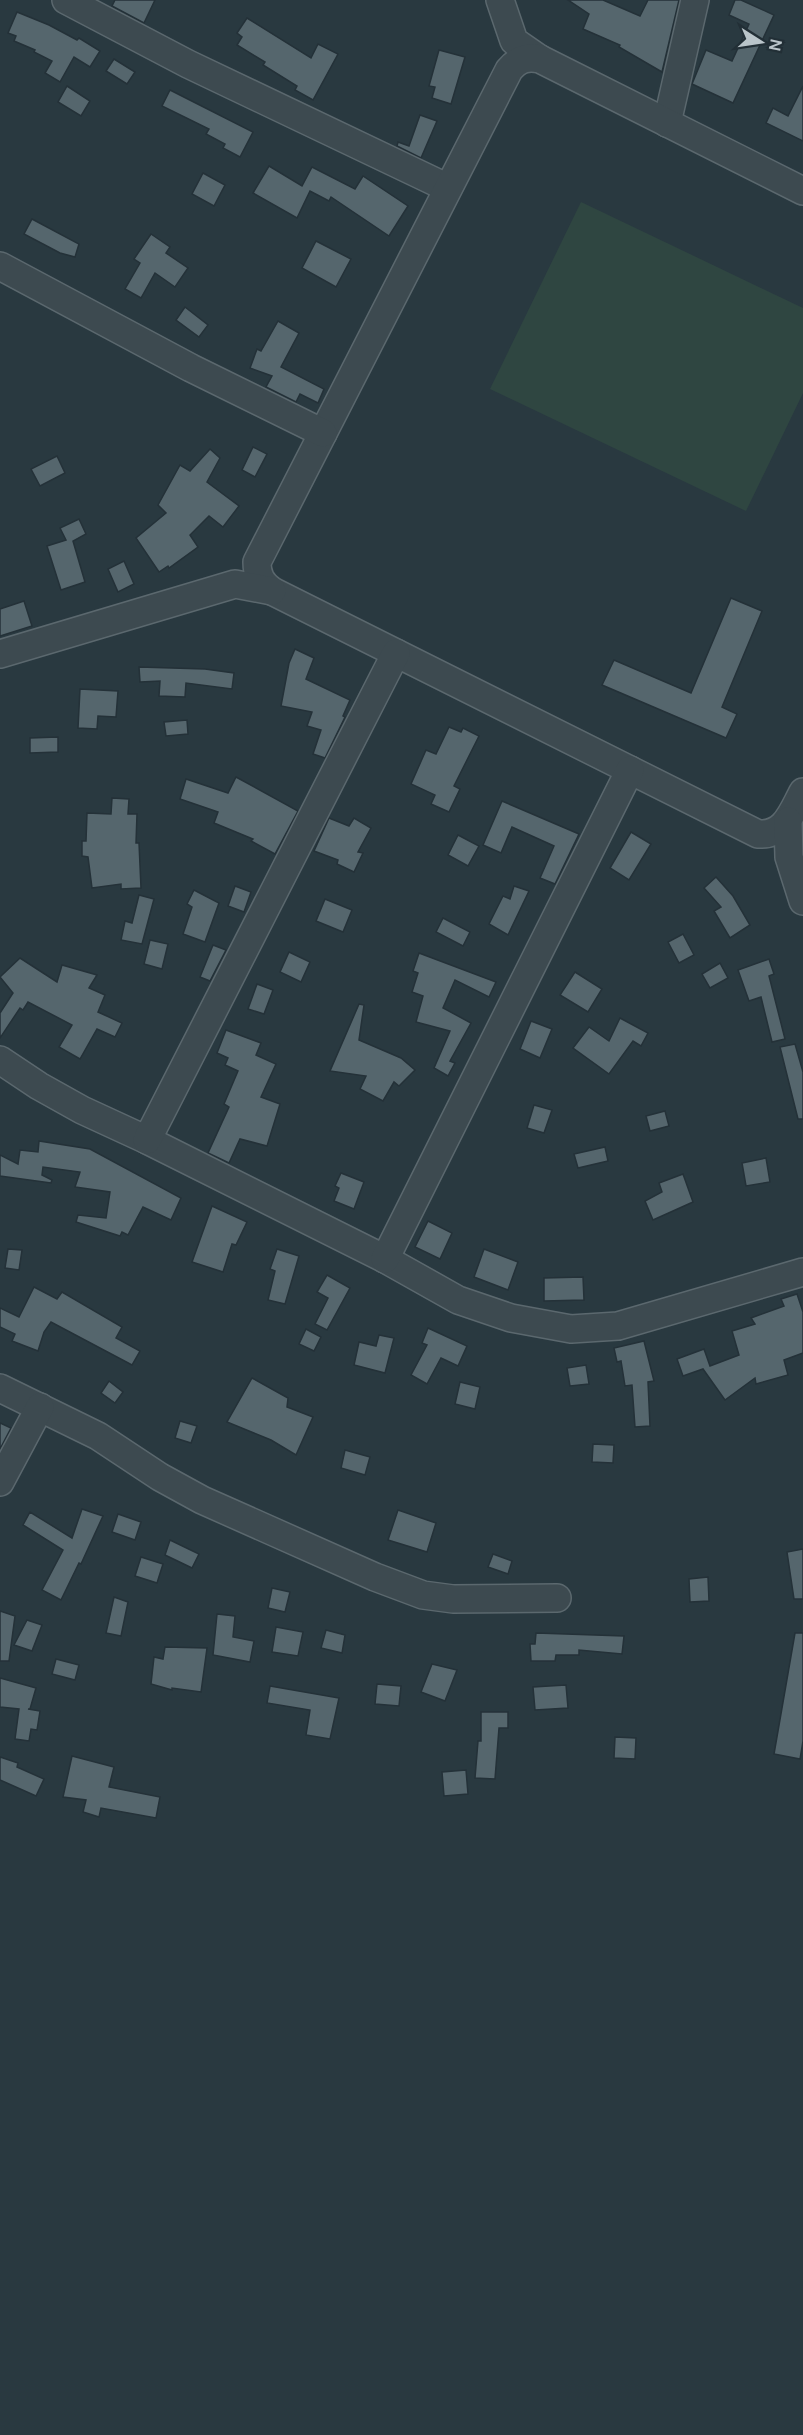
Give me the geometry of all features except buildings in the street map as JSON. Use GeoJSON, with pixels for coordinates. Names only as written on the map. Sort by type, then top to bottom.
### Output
{"type":"FeatureCollection","features":[{"type":"Feature","properties":{"kind":"street"},"geometry":{"type":"LineString","coordinates":[[66,0],[188,64],[448,188]]}},
{"type":"Feature","properties":{"kind":"street"},"geometry":{"type":"LineString","coordinates":[[235,584],[257,562],[509,70],[514,41],[500,0]]}},
{"type":"Feature","properties":{"kind":"street"},"geometry":{"type":"LineString","coordinates":[[667,123],[695,0]]}},
{"type":"Feature","properties":{"kind":"street"},"geometry":{"type":"LineString","coordinates":[[514,41],[540,60],[803,191]]}},
{"type":"Feature","properties":{"kind":"street"},"geometry":{"type":"LineString","coordinates":[[509,70],[520,60],[533,58],[540,60]]}},
{"type":"Feature","properties":{"kind":"street"},"geometry":{"type":"LineString","coordinates":[[0,266],[171,357],[322,433]]}},
{"type":"Feature","properties":{"kind":"street"},"geometry":{"type":"LineString","coordinates":[[257,562],[261,581],[272,591],[758,834],[789,857]]}},
{"type":"Feature","properties":{"kind":"street"},"geometry":{"type":"LineString","coordinates":[[0,654],[235,584],[272,591]]}},
{"type":"Feature","properties":{"kind":"street"},"geometry":{"type":"LineString","coordinates":[[147,1140],[396,653]]}},
{"type":"Feature","properties":{"kind":"street"},"geometry":{"type":"LineString","coordinates":[[385,1259],[630,770]]}},
{"type":"Feature","properties":{"kind":"street"},"geometry":{"type":"LineString","coordinates":[[758,834],[778,831],[788,821],[803,792]]}},
{"type":"Feature","properties":{"kind":"street"},"geometry":{"type":"LineString","coordinates":[[788,821],[789,857],[803,901]]}},
{"type":"Feature","properties":{"kind":"street"},"geometry":{"type":"LineString","coordinates":[[0,1059],[39,1086],[82,1110],[385,1259],[458,1300],[511,1318],[571,1329],[618,1326],[803,1272]]}},
{"type":"Feature","properties":{"kind":"street"},"geometry":{"type":"LineString","coordinates":[[0,1388],[98,1436],[160,1477],[202,1500],[375,1577],[423,1595],[453,1599],[557,1598]]}},
{"type":"Feature","properties":{"kind":"street"},"geometry":{"type":"LineString","coordinates":[[0,1482],[40,1407]]}},
{"type":"Feature","properties":{"kind":"green space"},"geometry":{"type":"Polygon","coordinates":[[[581,202],[803,308],[803,393],[746,511],[490,389],[581,202]]]}}]}
